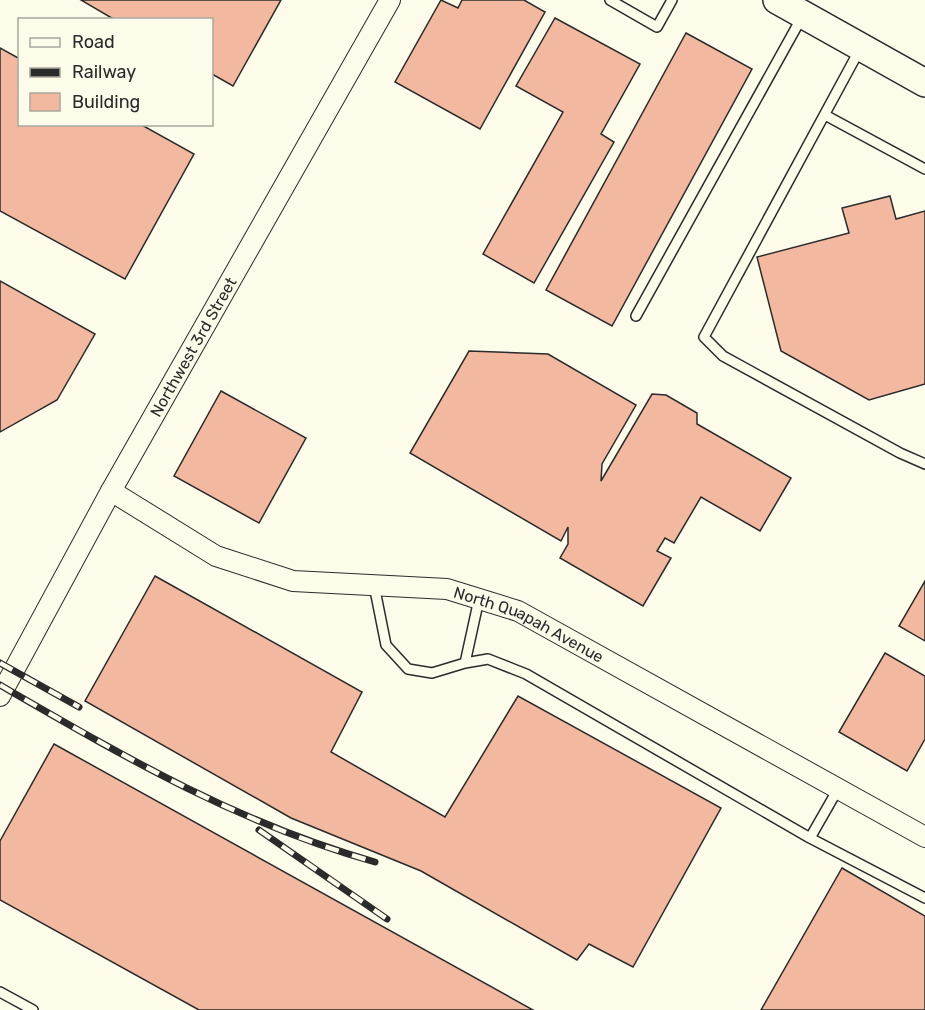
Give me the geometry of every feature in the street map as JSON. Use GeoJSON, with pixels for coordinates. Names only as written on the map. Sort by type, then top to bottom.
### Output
{"type":"FeatureCollection","features":[{"type":"Feature","properties":{"kind":"main road"},"geometry":{"type":"LineString","coordinates":[[777,0],[925,83]]}},
{"type":"Feature","properties":{"kind":"street","name":"Northwest 3rd Street"},"geometry":{"type":"LineString","coordinates":[[0,696],[111,491],[390,0]]}},
{"type":"Feature","properties":{"kind":"street","name":"North Quapah Avenue"},"geometry":{"type":"LineString","coordinates":[[111,491],[216,556],[293,581],[447,589],[518,611],[838,789],[923,831]]}},
{"type":"Feature","properties":{"kind":"lane"},"geometry":{"type":"LineString","coordinates":[[610,0],[657,27],[672,0]]}},
{"type":"Feature","properties":{"kind":"lane"},"geometry":{"type":"LineString","coordinates":[[636,316],[803,15]]}},
{"type":"Feature","properties":{"kind":"lane"},"geometry":{"type":"LineString","coordinates":[[861,47],[704,337],[723,356],[900,453],[925,464]]}},
{"type":"Feature","properties":{"kind":"lane"},"geometry":{"type":"LineString","coordinates":[[825,115],[925,169]]}},
{"type":"Feature","properties":{"kind":"lane"},"geometry":{"type":"LineString","coordinates":[[374,585],[386,645],[408,669],[432,673],[488,659],[526,674],[810,838],[925,898]]}},
{"type":"Feature","properties":{"kind":"lane"},"geometry":{"type":"LineString","coordinates":[[465,663],[479,599]]}},
{"type":"Feature","properties":{"kind":"lane"},"geometry":{"type":"LineString","coordinates":[[810,838],[838,789]]}},
{"type":"Feature","properties":{"kind":"lane"},"geometry":{"type":"LineString","coordinates":[[0,992],[33,1010]]}},
{"type":"Feature","properties":{"kind":"building"},"geometry":{"type":"Polygon","coordinates":[[[81,0],[281,0],[233,86],[213,75],[213,18],[112,18],[81,0]]]}},
{"type":"Feature","properties":{"kind":"building"},"geometry":{"type":"Polygon","coordinates":[[[441,0],[458,8],[462,0],[524,0],[545,12],[480,129],[395,82],[441,0]]]}},
{"type":"Feature","properties":{"kind":"building"},"geometry":{"type":"Polygon","coordinates":[[[555,18],[640,64],[601,134],[614,142],[534,283],[483,254],[563,112],[516,86],[555,18]]]}},
{"type":"Feature","properties":{"kind":"building"},"geometry":{"type":"Polygon","coordinates":[[[686,33],[752,69],[612,326],[546,290],[686,33]]]}},
{"type":"Feature","properties":{"kind":"building"},"geometry":{"type":"Polygon","coordinates":[[[0,48],[18,58],[18,126],[144,126],[194,154],[125,279],[0,211],[0,48]]]}},
{"type":"Feature","properties":{"kind":"building"},"geometry":{"type":"Polygon","coordinates":[[[890,196],[896,219],[925,211],[925,384],[869,400],[781,351],[757,257],[849,233],[842,208],[890,196]]]}},
{"type":"Feature","properties":{"kind":"building"},"geometry":{"type":"Polygon","coordinates":[[[0,281],[95,334],[57,400],[0,432],[0,281]]]}},
{"type":"Feature","properties":{"kind":"building"},"geometry":{"type":"Polygon","coordinates":[[[469,351],[548,354],[636,405],[602,464],[601,481],[652,394],[666,395],[697,413],[697,424],[791,478],[760,531],[701,497],[674,543],[665,538],[657,551],[671,558],[643,606],[560,558],[568,544],[568,527],[561,541],[410,453],[469,351]]]}},
{"type":"Feature","properties":{"kind":"building"},"geometry":{"type":"Polygon","coordinates":[[[221,391],[306,438],[259,523],[174,476],[221,391]]]}},
{"type":"Feature","properties":{"kind":"building"},"geometry":{"type":"Polygon","coordinates":[[[155,576],[362,692],[331,752],[445,817],[518,696],[721,808],[633,967],[589,944],[577,960],[421,871],[291,818],[85,701],[155,576]]]}},
{"type":"Feature","properties":{"kind":"building"},"geometry":{"type":"Polygon","coordinates":[[[925,581],[925,641],[899,626],[925,581]]]}},
{"type":"Feature","properties":{"kind":"building"},"geometry":{"type":"Polygon","coordinates":[[[885,653],[925,676],[925,739],[907,771],[839,732],[885,653]]]}},
{"type":"Feature","properties":{"kind":"building"},"geometry":{"type":"Polygon","coordinates":[[[54,744],[533,1010],[199,1010],[0,900],[0,841],[54,744]]]}},
{"type":"Feature","properties":{"kind":"building"},"geometry":{"type":"Polygon","coordinates":[[[842,868],[925,916],[925,1010],[761,1010],[842,868]]]}},
{"type":"Feature","properties":{"kind":"railway"},"geometry":{"type":"LineString","coordinates":[[0,663],[79,707]]}},
{"type":"Feature","properties":{"kind":"railway"},"geometry":{"type":"LineString","coordinates":[[0,685],[136,762],[228,808],[275,828],[375,862]]}},
{"type":"Feature","properties":{"kind":"railway"},"geometry":{"type":"LineString","coordinates":[[259,830],[387,919]]}}]}
